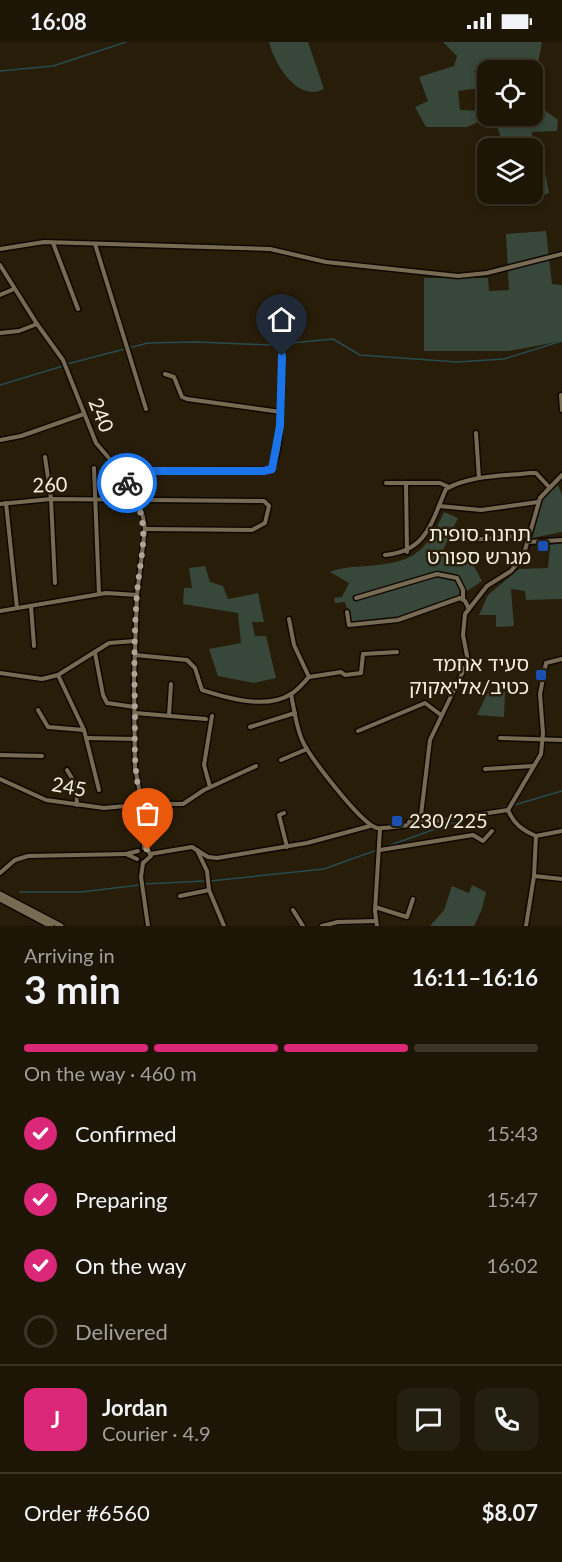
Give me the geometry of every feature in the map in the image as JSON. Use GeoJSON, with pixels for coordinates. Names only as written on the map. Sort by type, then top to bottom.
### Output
{"type":"FeatureCollection","features":[{"type":"Feature","properties":{"kind":"main road"},"geometry":{"type":"LineString","coordinates":[[0,894],[61,926]]}},
{"type":"Feature","properties":{"kind":"main road"},"geometry":{"type":"LineString","coordinates":[[0,899],[51,926]]}},
{"type":"Feature","properties":{"kind":"street"},"geometry":{"type":"LineString","coordinates":[[0,249],[32,242],[52,242],[270,249],[326,262],[458,276],[507,269],[562,254]]}},
{"type":"Feature","properties":{"kind":"street"},"geometry":{"type":"LineString","coordinates":[[52,242],[78,309]]}},
{"type":"Feature","properties":{"kind":"street"},"geometry":{"type":"LineString","coordinates":[[96,244],[146,409]]}},
{"type":"Feature","properties":{"kind":"street","name":"240"},"geometry":{"type":"LineString","coordinates":[[0,265],[63,360],[96,443],[120,471],[138,500],[145,529],[137,595],[135,640],[135,768],[141,799]]}},
{"type":"Feature","properties":{"kind":"street"},"geometry":{"type":"LineString","coordinates":[[0,294],[14,289]]}},
{"type":"Feature","properties":{"kind":"street"},"geometry":{"type":"LineString","coordinates":[[0,333],[19,331],[37,324]]}},
{"type":"Feature","properties":{"kind":"street"},"geometry":{"type":"LineString","coordinates":[[120,471],[270,471],[274,467],[279,438],[282,356]]}},
{"type":"Feature","properties":{"kind":"street"},"geometry":{"type":"LineString","coordinates":[[165,374],[174,377],[180,393],[187,399],[281,412]]}},
{"type":"Feature","properties":{"kind":"street"},"geometry":{"type":"LineString","coordinates":[[561,395],[562,410]]}},
{"type":"Feature","properties":{"kind":"street"},"geometry":{"type":"LineString","coordinates":[[0,440],[21,436],[84,414]]}},
{"type":"Feature","properties":{"kind":"street"},"geometry":{"type":"LineString","coordinates":[[476,433],[478,478]]}},
{"type":"Feature","properties":{"kind":"street"},"geometry":{"type":"LineString","coordinates":[[45,457],[51,499],[55,583]]}},
{"type":"Feature","properties":{"kind":"street"},"geometry":{"type":"LineString","coordinates":[[93,468],[99,594]]}},
{"type":"Feature","properties":{"kind":"street"},"geometry":{"type":"LineString","coordinates":[[385,555],[407,552],[420,540],[449,487],[478,478],[536,473],[549,487]]}},
{"type":"Feature","properties":{"kind":"street"},"geometry":{"type":"LineString","coordinates":[[423,819],[427,755],[441,715],[468,661],[463,624],[469,609],[488,586],[518,565],[528,542],[537,502],[562,475]]}},
{"type":"Feature","properties":{"kind":"street"},"geometry":{"type":"LineString","coordinates":[[386,483],[440,483],[449,487]]}},
{"type":"Feature","properties":{"kind":"street"},"geometry":{"type":"LineString","coordinates":[[406,483],[407,552]]}},
{"type":"Feature","properties":{"kind":"street","name":"260"},"geometry":{"type":"LineString","coordinates":[[0,504],[51,499],[95,499],[264,501],[269,506],[265,523],[252,530],[145,529]]}},
{"type":"Feature","properties":{"kind":"street"},"geometry":{"type":"LineString","coordinates":[[439,506],[481,510],[537,502]]}},
{"type":"Feature","properties":{"kind":"street"},"geometry":{"type":"LineString","coordinates":[[6,503],[17,608]]}},
{"type":"Feature","properties":{"kind":"street"},"geometry":{"type":"LineString","coordinates":[[471,540],[528,535]]}},
{"type":"Feature","properties":{"kind":"street"},"geometry":{"type":"LineString","coordinates":[[528,542],[562,540]]}},
{"type":"Feature","properties":{"kind":"street"},"geometry":{"type":"LineString","coordinates":[[356,598],[437,574],[457,578],[463,590],[463,599],[469,609]]}},
{"type":"Feature","properties":{"kind":"street"},"geometry":{"type":"LineString","coordinates":[[0,611],[99,594],[137,595]]}},
{"type":"Feature","properties":{"kind":"street"},"geometry":{"type":"LineString","coordinates":[[347,612],[349,625],[398,620],[454,599],[463,599]]}},
{"type":"Feature","properties":{"kind":"street"},"geometry":{"type":"LineString","coordinates":[[31,606],[34,646]]}},
{"type":"Feature","properties":{"kind":"street"},"geometry":{"type":"LineString","coordinates":[[289,619],[294,645],[309,677]]}},
{"type":"Feature","properties":{"kind":"street"},"geometry":{"type":"LineString","coordinates":[[0,674],[42,679],[58,675],[109,643],[135,640]]}},
{"type":"Feature","properties":{"kind":"street"},"geometry":{"type":"LineString","coordinates":[[135,655],[187,660],[195,668],[202,690],[223,696],[266,701],[291,694],[309,677],[341,672],[345,675],[361,673],[363,654],[397,652]]}},
{"type":"Feature","properties":{"kind":"street"},"geometry":{"type":"LineString","coordinates":[[94,653],[103,695],[107,703],[135,707]]}},
{"type":"Feature","properties":{"kind":"street"},"geometry":{"type":"LineString","coordinates":[[508,810],[541,754],[540,694],[546,663],[562,659]]}},
{"type":"Feature","properties":{"kind":"street"},"geometry":{"type":"LineString","coordinates":[[58,675],[84,730],[99,790]]}},
{"type":"Feature","properties":{"kind":"street"},"geometry":{"type":"LineString","coordinates":[[169,714],[171,684]]}},
{"type":"Feature","properties":{"kind":"street"},"geometry":{"type":"LineString","coordinates":[[291,694],[307,749],[345,798],[371,825],[380,829],[423,819],[432,822],[508,810]]}},
{"type":"Feature","properties":{"kind":"street"},"geometry":{"type":"LineString","coordinates":[[358,731],[425,703],[441,715]]}},
{"type":"Feature","properties":{"kind":"street"},"geometry":{"type":"LineString","coordinates":[[39,710],[48,727],[84,730]]}},
{"type":"Feature","properties":{"kind":"street"},"geometry":{"type":"LineString","coordinates":[[135,713],[169,714],[173,718],[206,719]]}},
{"type":"Feature","properties":{"kind":"street"},"geometry":{"type":"LineString","coordinates":[[250,727],[296,713]]}},
{"type":"Feature","properties":{"kind":"street"},"geometry":{"type":"LineString","coordinates":[[210,787],[204,765],[212,716]]}},
{"type":"Feature","properties":{"kind":"street"},"geometry":{"type":"LineString","coordinates":[[86,738],[135,739]]}},
{"type":"Feature","properties":{"kind":"street"},"geometry":{"type":"LineString","coordinates":[[500,738],[562,741]]}},
{"type":"Feature","properties":{"kind":"street"},"geometry":{"type":"LineString","coordinates":[[281,760],[307,749]]}},
{"type":"Feature","properties":{"kind":"street"},"geometry":{"type":"LineString","coordinates":[[0,755],[42,756]]}},
{"type":"Feature","properties":{"kind":"street"},"geometry":{"type":"LineString","coordinates":[[150,804],[183,804],[210,787],[256,766]]}},
{"type":"Feature","properties":{"kind":"street"},"geometry":{"type":"LineString","coordinates":[[484,769],[533,766]]}},
{"type":"Feature","properties":{"kind":"street"},"geometry":{"type":"LineString","coordinates":[[68,770],[76,785],[77,805]]}},
{"type":"Feature","properties":{"kind":"street","name":"245"},"geometry":{"type":"LineString","coordinates":[[0,779],[46,800],[104,808],[137,805]]}},
{"type":"Feature","properties":{"kind":"street"},"geometry":{"type":"LineString","coordinates":[[145,812],[139,810],[137,805],[141,799],[146,799],[150,804]]}},
{"type":"Feature","properties":{"kind":"street"},"geometry":{"type":"LineString","coordinates":[[150,804],[145,812],[144,848],[150,854]]}},
{"type":"Feature","properties":{"kind":"street"},"geometry":{"type":"LineString","coordinates":[[508,810],[513,821],[523,830],[536,836],[562,831]]}},
{"type":"Feature","properties":{"kind":"street"},"geometry":{"type":"LineString","coordinates":[[284,813],[279,815],[286,847]]}},
{"type":"Feature","properties":{"kind":"street"},"geometry":{"type":"LineString","coordinates":[[416,821],[423,819]]}},
{"type":"Feature","properties":{"kind":"street"},"geometry":{"type":"LineString","coordinates":[[150,854],[181,848],[197,849],[208,857],[217,858],[286,847],[371,825]]}},
{"type":"Feature","properties":{"kind":"street"},"geometry":{"type":"LineString","coordinates":[[322,926],[338,922],[376,923],[380,829]]}},
{"type":"Feature","properties":{"kind":"street"},"geometry":{"type":"LineString","coordinates":[[380,850],[473,835],[483,842],[492,831]]}},
{"type":"Feature","properties":{"kind":"street"},"geometry":{"type":"LineString","coordinates":[[526,926],[534,876],[536,836]]}},
{"type":"Feature","properties":{"kind":"street"},"geometry":{"type":"LineString","coordinates":[[0,873],[15,860],[28,856],[126,854],[144,848]]}},
{"type":"Feature","properties":{"kind":"street"},"geometry":{"type":"LineString","coordinates":[[197,849],[207,871],[209,890],[224,926]]}},
{"type":"Feature","properties":{"kind":"street"},"geometry":{"type":"LineString","coordinates":[[137,859],[138,850]]}},
{"type":"Feature","properties":{"kind":"street"},"geometry":{"type":"LineString","coordinates":[[126,854],[143,863]]}},
{"type":"Feature","properties":{"kind":"street"},"geometry":{"type":"LineString","coordinates":[[143,863],[149,860],[150,854]]}},
{"type":"Feature","properties":{"kind":"street"},"geometry":{"type":"LineString","coordinates":[[143,863],[141,878],[148,926]]}},
{"type":"Feature","properties":{"kind":"street"},"geometry":{"type":"LineString","coordinates":[[534,876],[562,879]]}},
{"type":"Feature","properties":{"kind":"street"},"geometry":{"type":"LineString","coordinates":[[180,896],[209,890]]}},
{"type":"Feature","properties":{"kind":"street"},"geometry":{"type":"LineString","coordinates":[[375,907],[407,917],[413,898]]}},
{"type":"Feature","properties":{"kind":"street"},"geometry":{"type":"LineString","coordinates":[[293,910],[303,926]]}},
{"type":"Feature","properties":{"kind":"green space"},"geometry":{"type":"Polygon","coordinates":[[[269,42],[308,42],[324,89],[314,92],[305,91],[296,86],[281,70],[269,42]]]}},
{"type":"Feature","properties":{"kind":"green space"},"geometry":{"type":"Polygon","coordinates":[[[443,42],[542,42],[539,60],[477,60],[477,71],[474,71],[477,88],[458,91],[460,110],[477,111],[477,123],[467,127],[426,127],[415,107],[428,101],[419,77],[454,66],[457,56],[443,42]]]}},
{"type":"Feature","properties":{"kind":"green space"},"geometry":{"type":"Polygon","coordinates":[[[543,109],[558,120],[557,131],[532,132],[532,138],[501,138],[497,126],[543,126],[543,109]]]}},
{"type":"Feature","properties":{"kind":"green space"},"geometry":{"type":"Polygon","coordinates":[[[543,163],[549,193],[543,196],[543,163]]]}},
{"type":"Feature","properties":{"kind":"green space"},"geometry":{"type":"Polygon","coordinates":[[[546,231],[552,284],[562,285],[562,341],[509,351],[424,351],[424,278],[488,278],[489,291],[509,290],[506,234],[546,231]]]}},
{"type":"Feature","properties":{"kind":"green space"},"geometry":{"type":"Polygon","coordinates":[[[558,485],[562,495],[562,532],[532,538],[543,497],[558,485]]]}},
{"type":"Feature","properties":{"kind":"green space"},"geometry":{"type":"Polygon","coordinates":[[[444,512],[458,518],[443,550],[448,558],[471,561],[482,581],[452,599],[420,612],[386,620],[352,624],[345,602],[335,603],[334,598],[342,597],[349,583],[330,572],[396,562],[407,558],[416,553],[431,538],[444,512]]]}},
{"type":"Feature","properties":{"kind":"green space"},"geometry":{"type":"Polygon","coordinates":[[[562,543],[562,599],[526,600],[525,591],[511,589],[514,626],[496,627],[496,615],[479,615],[488,595],[519,569],[548,568],[550,545],[562,543]]]}},
{"type":"Feature","properties":{"kind":"green space"},"geometry":{"type":"Polygon","coordinates":[[[205,566],[210,582],[223,586],[228,599],[258,593],[264,622],[252,622],[255,636],[266,636],[276,678],[254,683],[218,676],[209,649],[241,643],[238,613],[183,604],[184,588],[192,588],[189,568],[205,566]]]}},
{"type":"Feature","properties":{"kind":"green space"},"geometry":{"type":"Polygon","coordinates":[[[489,690],[505,692],[504,717],[477,715],[489,690]]]}},
{"type":"Feature","properties":{"kind":"green space"},"geometry":{"type":"Polygon","coordinates":[[[472,885],[486,892],[482,909],[474,926],[430,926],[444,910],[452,886],[469,893],[472,885]]]}},
{"type":"Feature","properties":{"kind":"waterway"},"geometry":{"type":"LineString","coordinates":[[0,71],[53,66],[126,42]]}},
{"type":"Feature","properties":{"kind":"waterway"},"geometry":{"type":"LineString","coordinates":[[67,364],[148,343],[270,345],[333,339],[360,355],[457,362],[504,359],[562,341]]}},
{"type":"Feature","properties":{"kind":"waterway"},"geometry":{"type":"LineString","coordinates":[[0,385],[63,366]]}},
{"type":"Feature","properties":{"kind":"waterway"},"geometry":{"type":"LineString","coordinates":[[514,805],[562,791]]}},
{"type":"Feature","properties":{"kind":"waterway"},"geometry":{"type":"LineString","coordinates":[[494,810],[509,806]]}},
{"type":"Feature","properties":{"kind":"waterway"},"geometry":{"type":"LineString","coordinates":[[210,881],[324,869],[463,819]]}},
{"type":"Feature","properties":{"kind":"waterway"},"geometry":{"type":"LineString","coordinates":[[144,884],[205,881]]}},
{"type":"Feature","properties":{"kind":"waterway"},"geometry":{"type":"LineString","coordinates":[[20,892],[81,892],[140,885]]}},
{"type":"Feature","properties":{"kind":"way so far"},"geometry":{"type":"LineString","coordinates":[[127,483],[138,500],[145,529],[137,595],[134,680],[135,768],[141,799],[137,807],[145,812],[144,848],[148,850]]}},
{"type":"Feature","properties":{"kind":"place","name":"תחנה סופית מגרש ספורט"},"geometry":{"type":"Point","coordinates":[543,546]}},
{"type":"Feature","properties":{"kind":"place","name":"סעיד אחמד כטיב/אליאקוק"},"geometry":{"type":"Point","coordinates":[541,675]}},
{"type":"Feature","properties":{"kind":"place","name":"230/225"},"geometry":{"type":"Point","coordinates":[397,821]}},
{"type":"Feature","properties":{"kind":"route"},"geometry":{"type":"LineString","coordinates":[[127,483],[120,471],[270,471],[274,467],[279,438],[282,356]]}}]}
